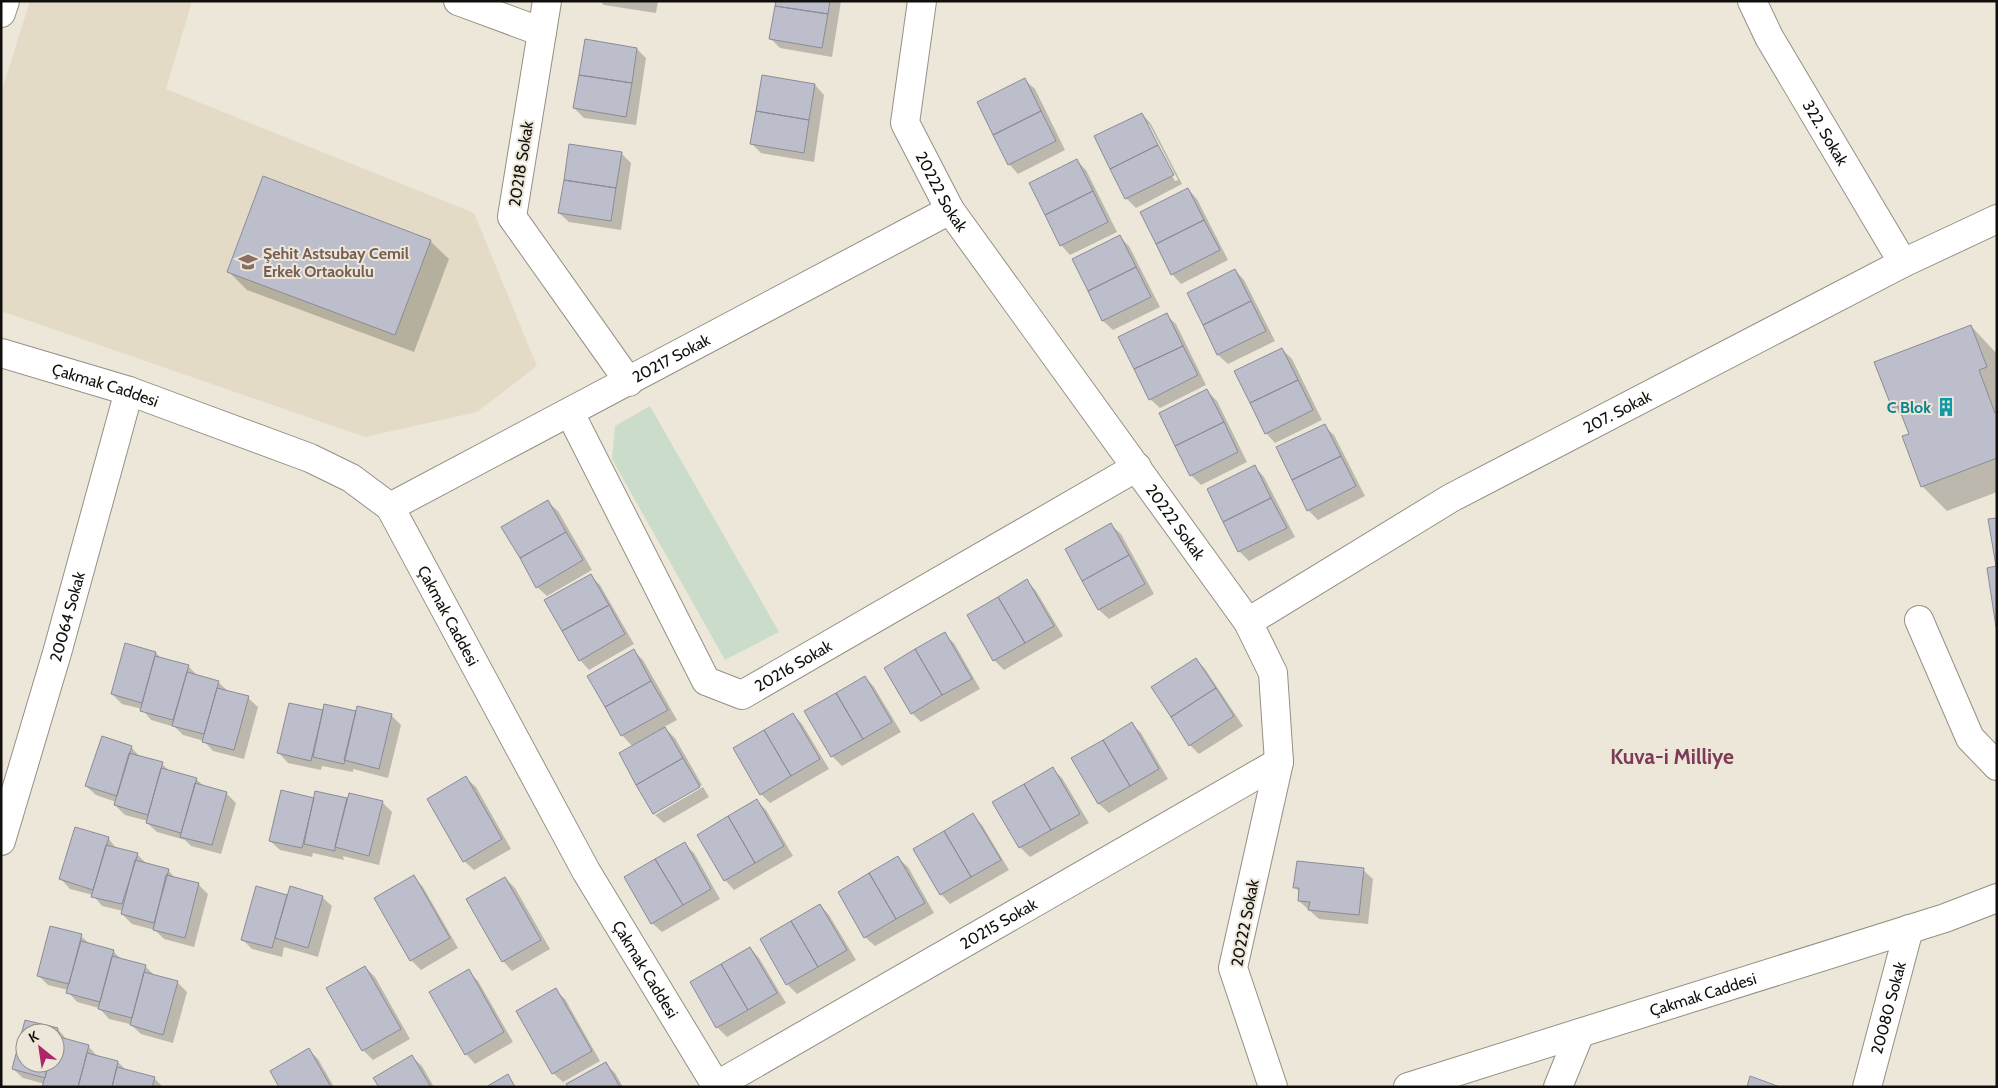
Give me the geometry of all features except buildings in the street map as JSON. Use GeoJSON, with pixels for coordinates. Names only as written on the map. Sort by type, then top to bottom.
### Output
{"type":"FeatureCollection","features":[{"type":"Feature","properties":{"kind":"street"},"geometry":{"type":"LineString","coordinates":[[1,13],[5,1]]}},
{"type":"Feature","properties":{"kind":"street"},"geometry":{"type":"LineString","coordinates":[[458,1],[542,32]]}},
{"type":"Feature","properties":{"kind":"street","name":"20218 Sokak"},"geometry":{"type":"LineString","coordinates":[[547,1],[512,217],[629,382]]}},
{"type":"Feature","properties":{"kind":"street","name":"20222 Sokak"},"geometry":{"type":"LineString","coordinates":[[922,1],[905,123],[950,210],[1248,622],[1273,673],[1280,762],[1234,968],[1273,1087]]}},
{"type":"Feature","properties":{"kind":"street","name":"322. Sokak"},"geometry":{"type":"LineString","coordinates":[[1752,1],[1769,37],[1903,263]]}},
{"type":"Feature","properties":{"kind":"street","name":"20217 Sokak"},"geometry":{"type":"LineString","coordinates":[[390,508],[950,210]]}},
{"type":"Feature","properties":{"kind":"street","name":"207. Sokak"},"geometry":{"type":"LineString","coordinates":[[1248,622],[1451,498],[1903,263],[1997,219]]}},
{"type":"Feature","properties":{"kind":"street","name":"Çakmak Caddesi"},"geometry":{"type":"LineString","coordinates":[[1,353],[128,391],[310,458],[351,478],[390,508],[586,871],[716,1086]]}},
{"type":"Feature","properties":{"kind":"street","name":"20064 Sokak"},"geometry":{"type":"LineString","coordinates":[[1,841],[57,653],[128,391]]}},
{"type":"Feature","properties":{"kind":"street","name":"20216 Sokak"},"geometry":{"type":"LineString","coordinates":[[570,413],[706,681],[742,695],[1137,467]]}},
{"type":"Feature","properties":{"kind":"street"},"geometry":{"type":"LineString","coordinates":[[1918,620],[1970,738],[1997,766]]}},
{"type":"Feature","properties":{"kind":"street","name":"20215 Sokak"},"geometry":{"type":"LineString","coordinates":[[716,1086],[1280,762]]}},
{"type":"Feature","properties":{"kind":"street","name":"Çakmak Caddesi"},"geometry":{"type":"LineString","coordinates":[[1408,1087],[1945,918],[1997,898]]}},
{"type":"Feature","properties":{"kind":"street","name":"20080 Sokak"},"geometry":{"type":"LineString","coordinates":[[1868,1087],[1909,929]]}},
{"type":"Feature","properties":{"kind":"street"},"geometry":{"type":"LineString","coordinates":[[1558,1087],[1580,1033]]}},
{"type":"Feature","properties":{"kind":"shaded area","name":"Şehit Astsubay Cemil Erkek Ortaokulu"},"geometry":{"type":"Polygon","coordinates":[[[30,1],[192,1],[166,89],[474,213],[537,366],[477,412],[365,437],[1,311],[1,93],[30,1]]]}},
{"type":"Feature","properties":{"kind":"green space"},"geometry":{"type":"Polygon","coordinates":[[[650,406],[779,632],[725,660],[612,459],[615,426],[650,406]]]}},
{"type":"Feature","properties":{"kind":"place","name":"Şehit Astsubay Cemil Erkek Ortaokulu"},"geometry":{"type":"Point","coordinates":[248,262]}},
{"type":"Feature","properties":{"kind":"place","name":"C Blok"},"geometry":{"type":"Point","coordinates":[1946,407]}},
{"type":"Feature","properties":{"kind":"district","name":"Kuva-i̇ Milliye"},"geometry":{"type":"Point","coordinates":[1672,756]}}]}
